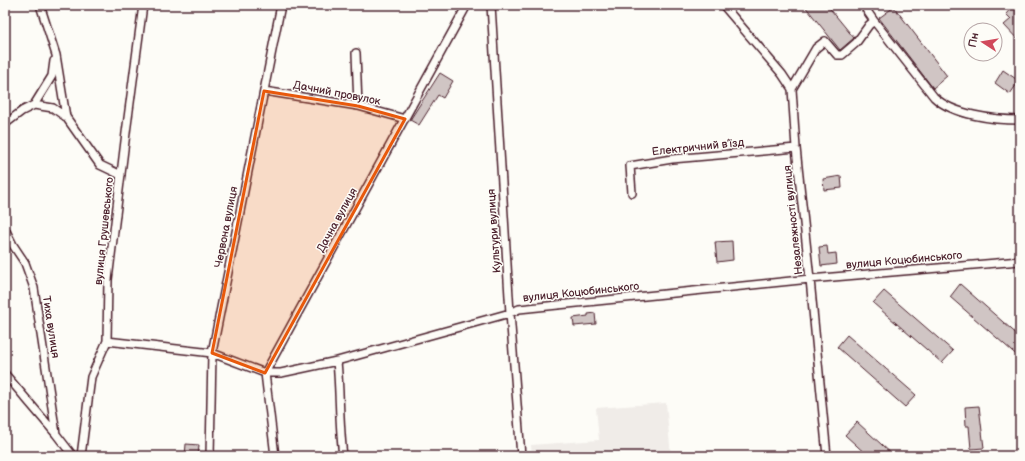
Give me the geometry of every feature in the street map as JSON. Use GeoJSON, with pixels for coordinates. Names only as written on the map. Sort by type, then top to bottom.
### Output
{"type":"FeatureCollection","features":[{"type":"Feature","properties":{"kind":"street"},"geometry":{"type":"LineString","coordinates":[[40,5],[56,55],[66,117]]}},
{"type":"Feature","properties":{"kind":"street","name":"вулиця Грушевського"},"geometry":{"type":"LineString","coordinates":[[81,456],[91,377],[107,341],[108,280],[143,5]]}},
{"type":"Feature","properties":{"kind":"street","name":"Червона вулиця"},"geometry":{"type":"LineString","coordinates":[[210,456],[212,353],[281,5]]}},
{"type":"Feature","properties":{"kind":"street","name":"Дачна вулиця"},"geometry":{"type":"LineString","coordinates":[[265,373],[467,5]]}},
{"type":"Feature","properties":{"kind":"street","name":"Культури вулиця"},"geometry":{"type":"LineString","coordinates":[[491,5],[510,313],[521,456]]}},
{"type":"Feature","properties":{"kind":"street","name":"Незалежності вулиця"},"geometry":{"type":"LineString","coordinates":[[723,5],[782,74],[792,90],[796,148],[827,456]]}},
{"type":"Feature","properties":{"kind":"street"},"geometry":{"type":"LineString","coordinates":[[863,5],[874,21],[941,104],[955,110],[987,118],[1020,120]]}},
{"type":"Feature","properties":{"kind":"street"},"geometry":{"type":"LineString","coordinates":[[792,90],[816,48],[824,41],[837,55],[842,55],[856,43],[869,25],[874,21]]}},
{"type":"Feature","properties":{"kind":"street"},"geometry":{"type":"LineString","coordinates":[[356,53],[358,106]]}},
{"type":"Feature","properties":{"kind":"street"},"geometry":{"type":"LineString","coordinates":[[5,124],[22,111],[34,105],[52,76],[56,55]]}},
{"type":"Feature","properties":{"kind":"street","name":"Дачний провулок"},"geometry":{"type":"LineString","coordinates":[[264,90],[358,106],[405,119]]}},
{"type":"Feature","properties":{"kind":"street"},"geometry":{"type":"LineString","coordinates":[[34,105],[53,108],[66,117],[100,165],[121,175]]}},
{"type":"Feature","properties":{"kind":"street","name":"Електричний в’їзд"},"geometry":{"type":"LineString","coordinates":[[632,193],[630,166],[672,159],[796,148]]}},
{"type":"Feature","properties":{"kind":"street","name":"Тиха вулиця"},"geometry":{"type":"LineString","coordinates":[[5,229],[13,245],[25,263],[34,288],[56,434]]}},
{"type":"Feature","properties":{"kind":"street","name":"вулиця Коцюбинського"},"geometry":{"type":"LineString","coordinates":[[107,341],[212,353],[265,373],[281,373],[337,360],[510,313],[519,309],[531,307],[810,279],[1020,261]]}},
{"type":"Feature","properties":{"kind":"street"},"geometry":{"type":"LineString","coordinates":[[337,360],[340,435],[343,456]]}},
{"type":"Feature","properties":{"kind":"street"},"geometry":{"type":"LineString","coordinates":[[265,373],[275,456]]}},
{"type":"Feature","properties":{"kind":"street"},"geometry":{"type":"LineString","coordinates":[[5,374],[73,456]]}},
{"type":"Feature","properties":{"kind":"highlighted area"},"geometry":{"type":"Polygon","coordinates":[[[264,91],[358,106],[405,119],[265,373],[212,353],[264,91]]]}},
{"type":"Feature","properties":{"kind":"shaded area"},"geometry":{"type":"Polygon","coordinates":[[[666,403],[671,456],[532,456],[531,445],[599,440],[596,408],[666,403]]]}},
{"type":"Feature","properties":{"kind":"building"},"geometry":{"type":"Polygon","coordinates":[[[804,5],[827,5],[854,38],[840,50],[804,5]]]}},
{"type":"Feature","properties":{"kind":"building"},"geometry":{"type":"Polygon","coordinates":[[[1013,6],[1020,13],[1020,42],[1004,25],[1011,19],[1006,14],[1013,6]]]}},
{"type":"Feature","properties":{"kind":"building"},"geometry":{"type":"Polygon","coordinates":[[[894,7],[947,76],[933,88],[879,18],[894,7]]]}},
{"type":"Feature","properties":{"kind":"building"},"geometry":{"type":"Polygon","coordinates":[[[1003,70],[1019,81],[1010,94],[995,83],[1003,70]]]}},
{"type":"Feature","properties":{"kind":"building"},"geometry":{"type":"Polygon","coordinates":[[[440,73],[453,81],[443,98],[438,95],[419,125],[410,120],[440,73]]]}},
{"type":"Feature","properties":{"kind":"building"},"geometry":{"type":"Polygon","coordinates":[[[841,176],[842,188],[824,190],[823,179],[841,176]]]}},
{"type":"Feature","properties":{"kind":"building"},"geometry":{"type":"Polygon","coordinates":[[[732,241],[733,260],[717,262],[715,242],[732,241]]]}},
{"type":"Feature","properties":{"kind":"building"},"geometry":{"type":"Polygon","coordinates":[[[827,246],[828,254],[836,253],[837,264],[821,266],[819,247],[827,246]]]}},
{"type":"Feature","properties":{"kind":"building"},"geometry":{"type":"Polygon","coordinates":[[[960,284],[1020,337],[1020,358],[950,297],[960,284]]]}},
{"type":"Feature","properties":{"kind":"building"},"geometry":{"type":"Polygon","coordinates":[[[884,291],[953,351],[942,363],[873,303],[884,291]]]}},
{"type":"Feature","properties":{"kind":"building"},"geometry":{"type":"Polygon","coordinates":[[[595,313],[596,324],[574,326],[573,318],[588,316],[588,314],[595,313]]]}},
{"type":"Feature","properties":{"kind":"building"},"geometry":{"type":"Polygon","coordinates":[[[847,335],[916,395],[905,407],[837,347],[847,335]]]}},
{"type":"Feature","properties":{"kind":"building"},"geometry":{"type":"Polygon","coordinates":[[[979,406],[984,448],[971,449],[969,426],[966,426],[965,407],[979,406]]]}},
{"type":"Feature","properties":{"kind":"building"},"geometry":{"type":"Polygon","coordinates":[[[857,422],[894,456],[868,456],[845,435],[857,422]]]}},
{"type":"Feature","properties":{"kind":"building"},"geometry":{"type":"Polygon","coordinates":[[[186,444],[199,445],[198,456],[185,456],[186,444]]]}}]}
